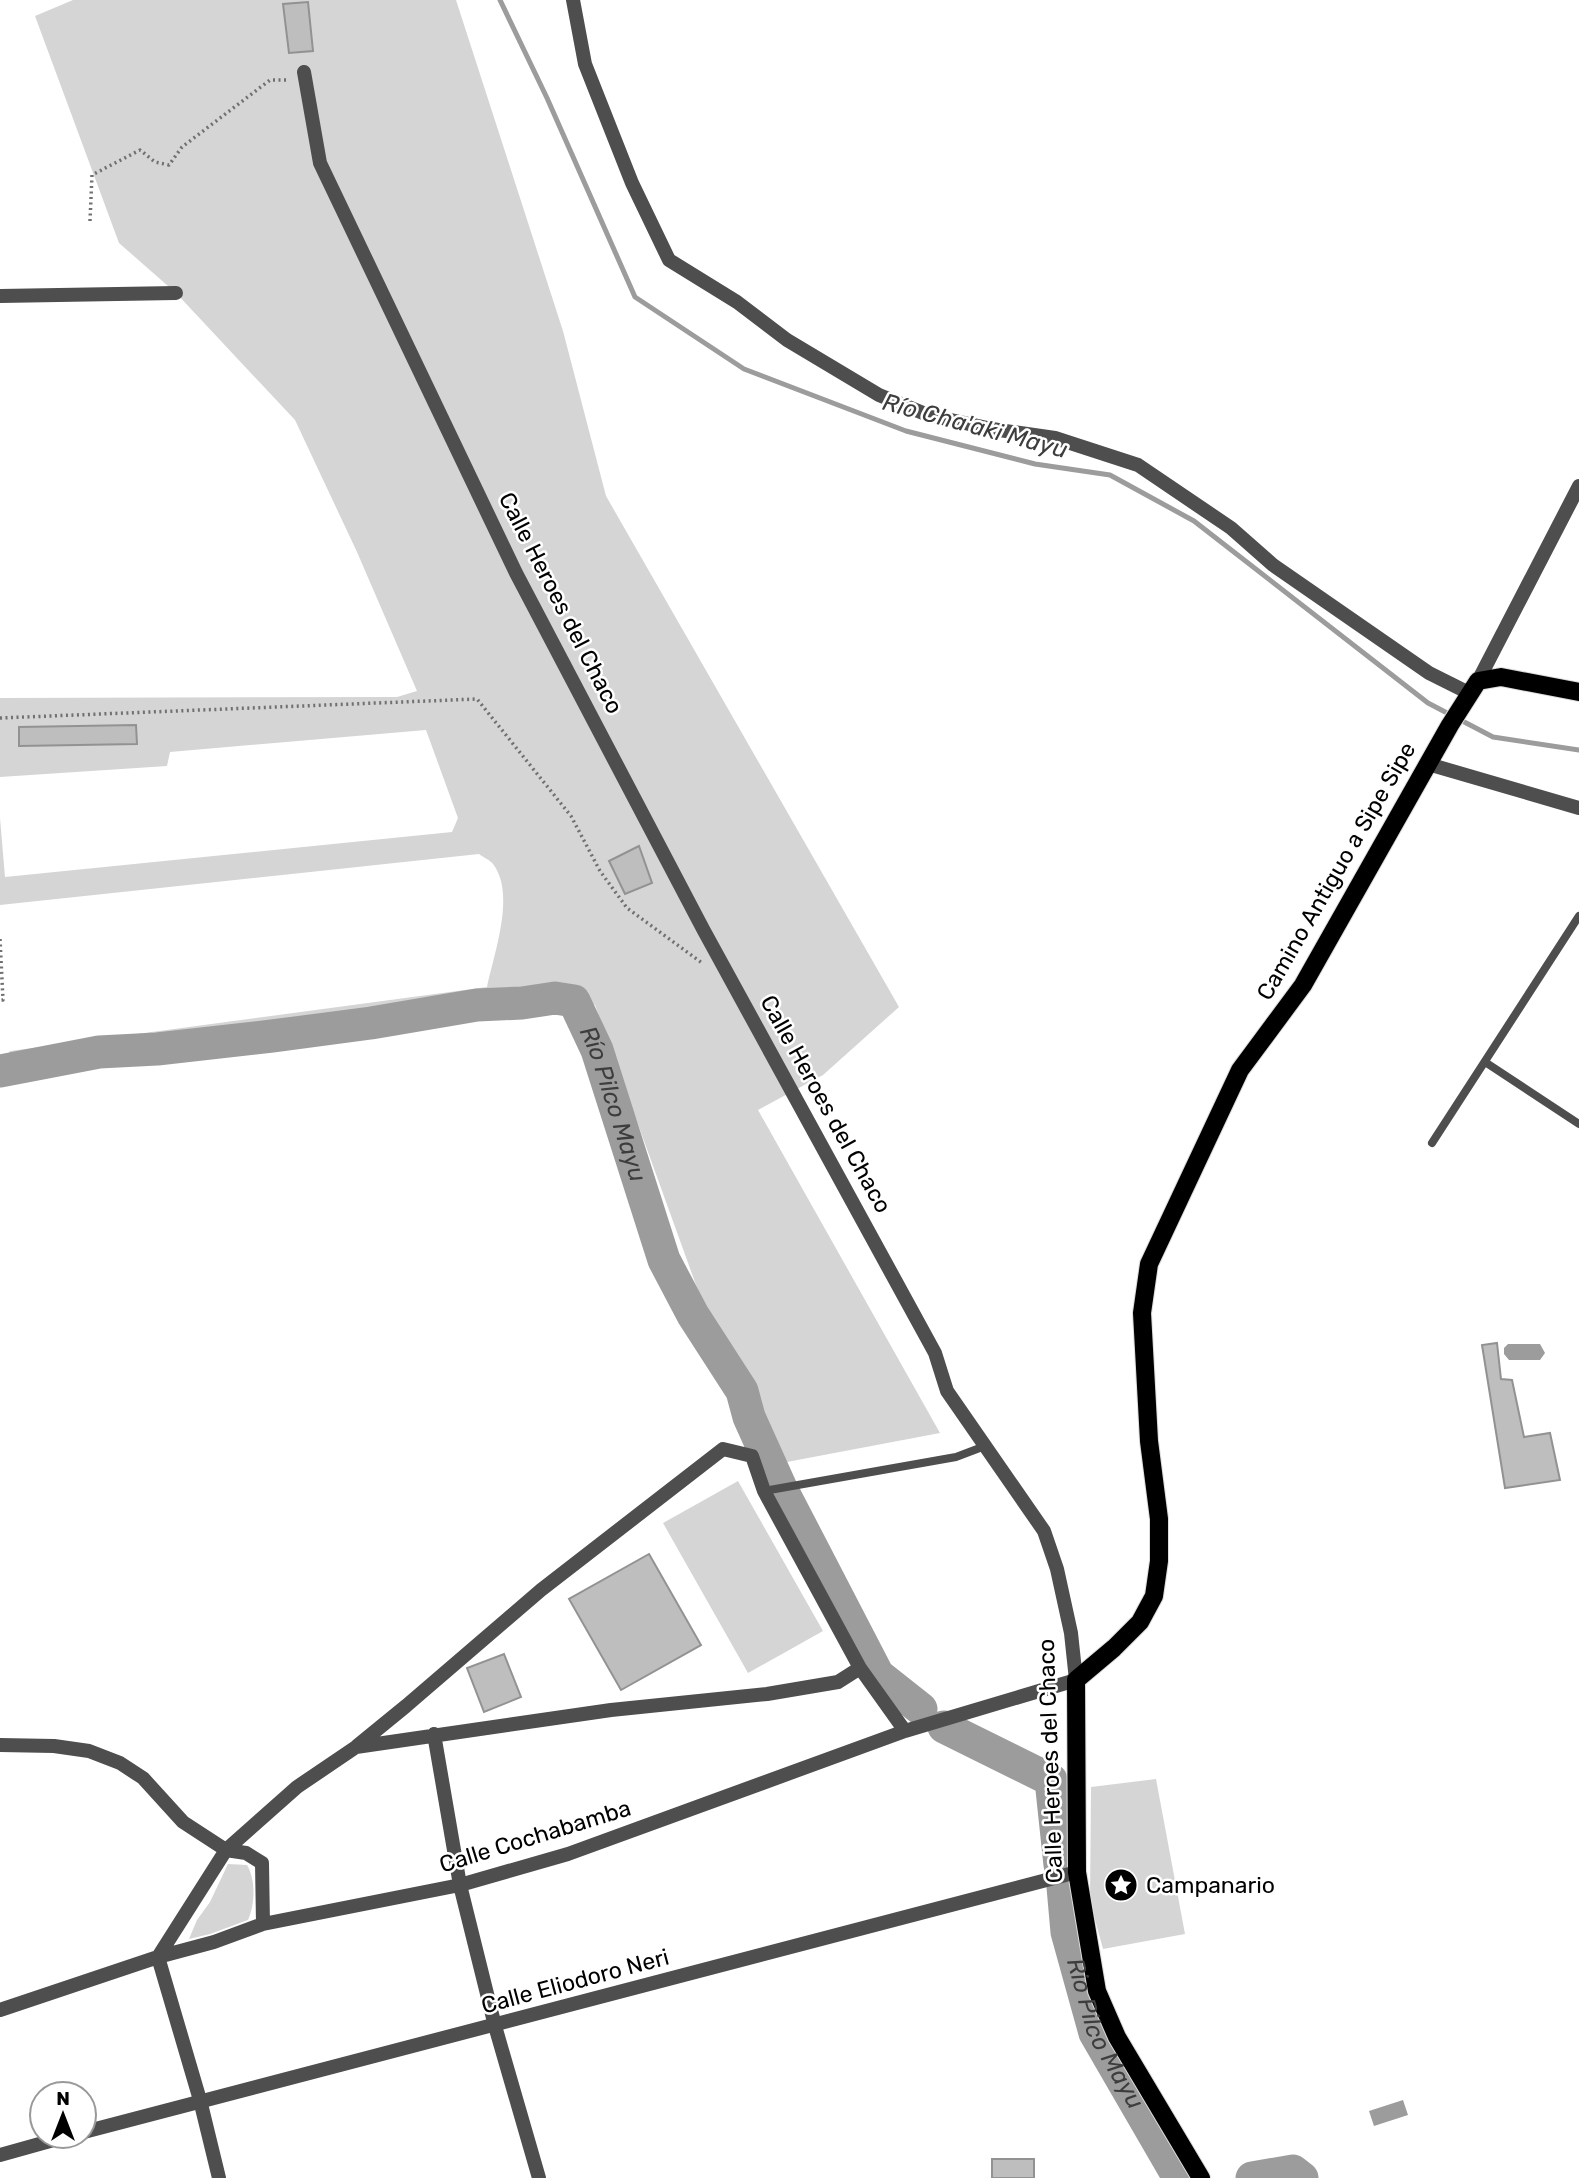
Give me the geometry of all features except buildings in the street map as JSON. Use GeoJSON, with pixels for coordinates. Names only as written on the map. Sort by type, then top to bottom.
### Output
{"type":"FeatureCollection","features":[{"type":"Feature","properties":{"kind":"main road"},"geometry":{"type":"LineString","coordinates":[[1472,692],[1501,677],[1579,692]]}},
{"type":"Feature","properties":{"kind":"main road","name":"Camino Antiguo a Sipe Sipe"},"geometry":{"type":"LineString","coordinates":[[1076,1680],[1140,1622],[1154,1596],[1159,1561],[1159,1519],[1149,1441],[1142,1313],[1149,1264],[1240,1070],[1303,985],[1450,724],[1472,692]]}},
{"type":"Feature","properties":{"kind":"main road","name":"Calle Heroes del Chaco"},"geometry":{"type":"LineString","coordinates":[[1076,1680],[1077,1872],[1097,1991],[1117,2037],[1202,2178]]}},
{"type":"Feature","properties":{"kind":"street"},"geometry":{"type":"LineString","coordinates":[[573,0],[585,64],[632,183],[669,260],[737,302],[787,340],[878,395],[928,415],[992,429],[1055,438],[1138,465],[1231,528],[1273,565],[1429,673],[1472,692],[1579,486]]}},
{"type":"Feature","properties":{"kind":"street","name":"Calle Heroes del Chaco"},"geometry":{"type":"LineString","coordinates":[[305,75],[320,163],[516,573],[703,929],[934,1353],[947,1391],[1044,1531],[1057,1569],[1071,1633],[1076,1680]]}},
{"type":"Feature","properties":{"kind":"street"},"geometry":{"type":"LineString","coordinates":[[0,296],[176,293]]}},
{"type":"Feature","properties":{"kind":"street"},"geometry":{"type":"LineString","coordinates":[[1428,764],[1579,808]]}},
{"type":"Feature","properties":{"kind":"street"},"geometry":{"type":"LineString","coordinates":[[219,2178],[200,2100],[158,1957],[226,1850],[296,1787],[356,1747],[541,1590],[723,1449],[752,1456],[764,1491],[860,1668],[905,1731]]}},
{"type":"Feature","properties":{"kind":"street"},"geometry":{"type":"LineString","coordinates":[[356,1747],[611,1710],[767,1694],[838,1682],[860,1668]]}},
{"type":"Feature","properties":{"kind":"street","name":"Calle Cochabamba"},"geometry":{"type":"LineString","coordinates":[[0,2010],[263,1924],[460,1885],[568,1854],[905,1731],[1076,1680]]}},
{"type":"Feature","properties":{"kind":"street"},"geometry":{"type":"LineString","coordinates":[[435,1734],[460,1885],[495,2026],[539,2178]]}},
{"type":"Feature","properties":{"kind":"street"},"geometry":{"type":"LineString","coordinates":[[0,1745],[54,1746],[89,1751],[120,1763],[143,1779],[183,1822],[226,1850],[246,1853],[262,1863],[263,1924]]}},
{"type":"Feature","properties":{"kind":"street","name":"Calle Eliodoro Neri"},"geometry":{"type":"LineString","coordinates":[[98,2128],[1077,1872]]}},
{"type":"Feature","properties":{"kind":"street"},"geometry":{"type":"LineString","coordinates":[[0,2155],[28,2147]]}},
{"type":"Feature","properties":{"kind":"lane"},"geometry":{"type":"LineString","coordinates":[[1432,1143],[1575,931],[1579,916]]}},
{"type":"Feature","properties":{"kind":"lane"},"geometry":{"type":"LineString","coordinates":[[1485,1062],[1579,1124]]}},
{"type":"Feature","properties":{"kind":"lane"},"geometry":{"type":"LineString","coordinates":[[764,1491],[956,1457],[985,1446]]}},
{"type":"Feature","properties":{"kind":"path"},"geometry":{"type":"LineString","coordinates":[[90,221],[92,175],[140,150],[155,162],[169,165],[182,147],[270,80],[305,75]]}},
{"type":"Feature","properties":{"kind":"path"},"geometry":{"type":"LineString","coordinates":[[0,718],[477,699],[571,816],[600,871],[627,908],[703,963]]}},
{"type":"Feature","properties":{"kind":"path"},"geometry":{"type":"LineString","coordinates":[[0,939],[3,1000],[0,1000]]}},
{"type":"Feature","properties":{"kind":"shaded area"},"geometry":{"type":"Polygon","coordinates":[[[73,0],[456,0],[563,331],[606,496],[899,1007],[823,1075],[758,1110],[940,1433],[771,1465],[696,1285],[595,1005],[582,997],[477,1005],[272,1036],[157,1049],[99,1052],[0,1071],[0,1065],[10,1051],[487,987],[503,907],[500,877],[492,863],[479,854],[0,905],[0,818],[5,877],[452,832],[458,818],[426,730],[170,752],[167,766],[0,777],[0,698],[397,697],[417,691],[357,552],[295,420],[176,293],[119,243],[35,16],[73,0]]]}},
{"type":"Feature","properties":{"kind":"shaded area"},"geometry":{"type":"Polygon","coordinates":[[[1508,1344],[1540,1344],[1545,1353],[1540,1360],[1509,1360],[1504,1354],[1504,1348],[1508,1344]]]}},
{"type":"Feature","properties":{"kind":"shaded area"},"geometry":{"type":"Polygon","coordinates":[[[738,1481],[823,1631],[748,1673],[663,1523],[738,1481]]]}},
{"type":"Feature","properties":{"kind":"shaded area"},"geometry":{"type":"Polygon","coordinates":[[[1156,1779],[1185,1934],[1103,1949],[1090,1901],[1091,1787],[1156,1779]]]}},
{"type":"Feature","properties":{"kind":"shaded area"},"geometry":{"type":"Polygon","coordinates":[[[228,1864],[247,1865],[250,1871],[254,1892],[248,1920],[189,1939],[197,1920],[210,1902],[228,1864]]]}},
{"type":"Feature","properties":{"kind":"shaded area"},"geometry":{"type":"Polygon","coordinates":[[[1403,2100],[1408,2115],[1374,2126],[1369,2111],[1403,2100]]]}},
{"type":"Feature","properties":{"kind":"waterway","name":"Río Cha'aki Mayu"},"geometry":{"type":"LineString","coordinates":[[500,0],[547,98],[635,297],[744,369],[906,431],[1035,464],[1110,475],[1194,521],[1428,703],[1493,737],[1579,750]]}},
{"type":"Feature","properties":{"kind":"waterway","name":"Río Pilco Mayu"},"geometry":{"type":"LineString","coordinates":[[0,1071],[99,1052],[157,1049],[272,1036],[477,1005],[555,998],[574,1001],[597,1050],[664,1260],[693,1315],[742,1391],[749,1417],[781,1488],[878,1675],[921,1709]]}},
{"type":"Feature","properties":{"kind":"waterway","name":"Rio Pilco Mayu"},"geometry":{"type":"LineString","coordinates":[[944,1727],[1051,1780],[1060,1865]]}},
{"type":"Feature","properties":{"kind":"waterway","name":"Rio Pilco Mayu"},"geometry":{"type":"LineString","coordinates":[[1063,1887],[1067,1932],[1095,2033],[1175,2171]]}},
{"type":"Feature","properties":{"kind":"waterway","name":"Rio Pilco Mayu"},"geometry":{"type":"LineString","coordinates":[[1252,2178],[1293,2171],[1302,2178]]}},
{"type":"Feature","properties":{"kind":"place","name":"Campanario"},"geometry":{"type":"Point","coordinates":[1121,1885]}}]}
